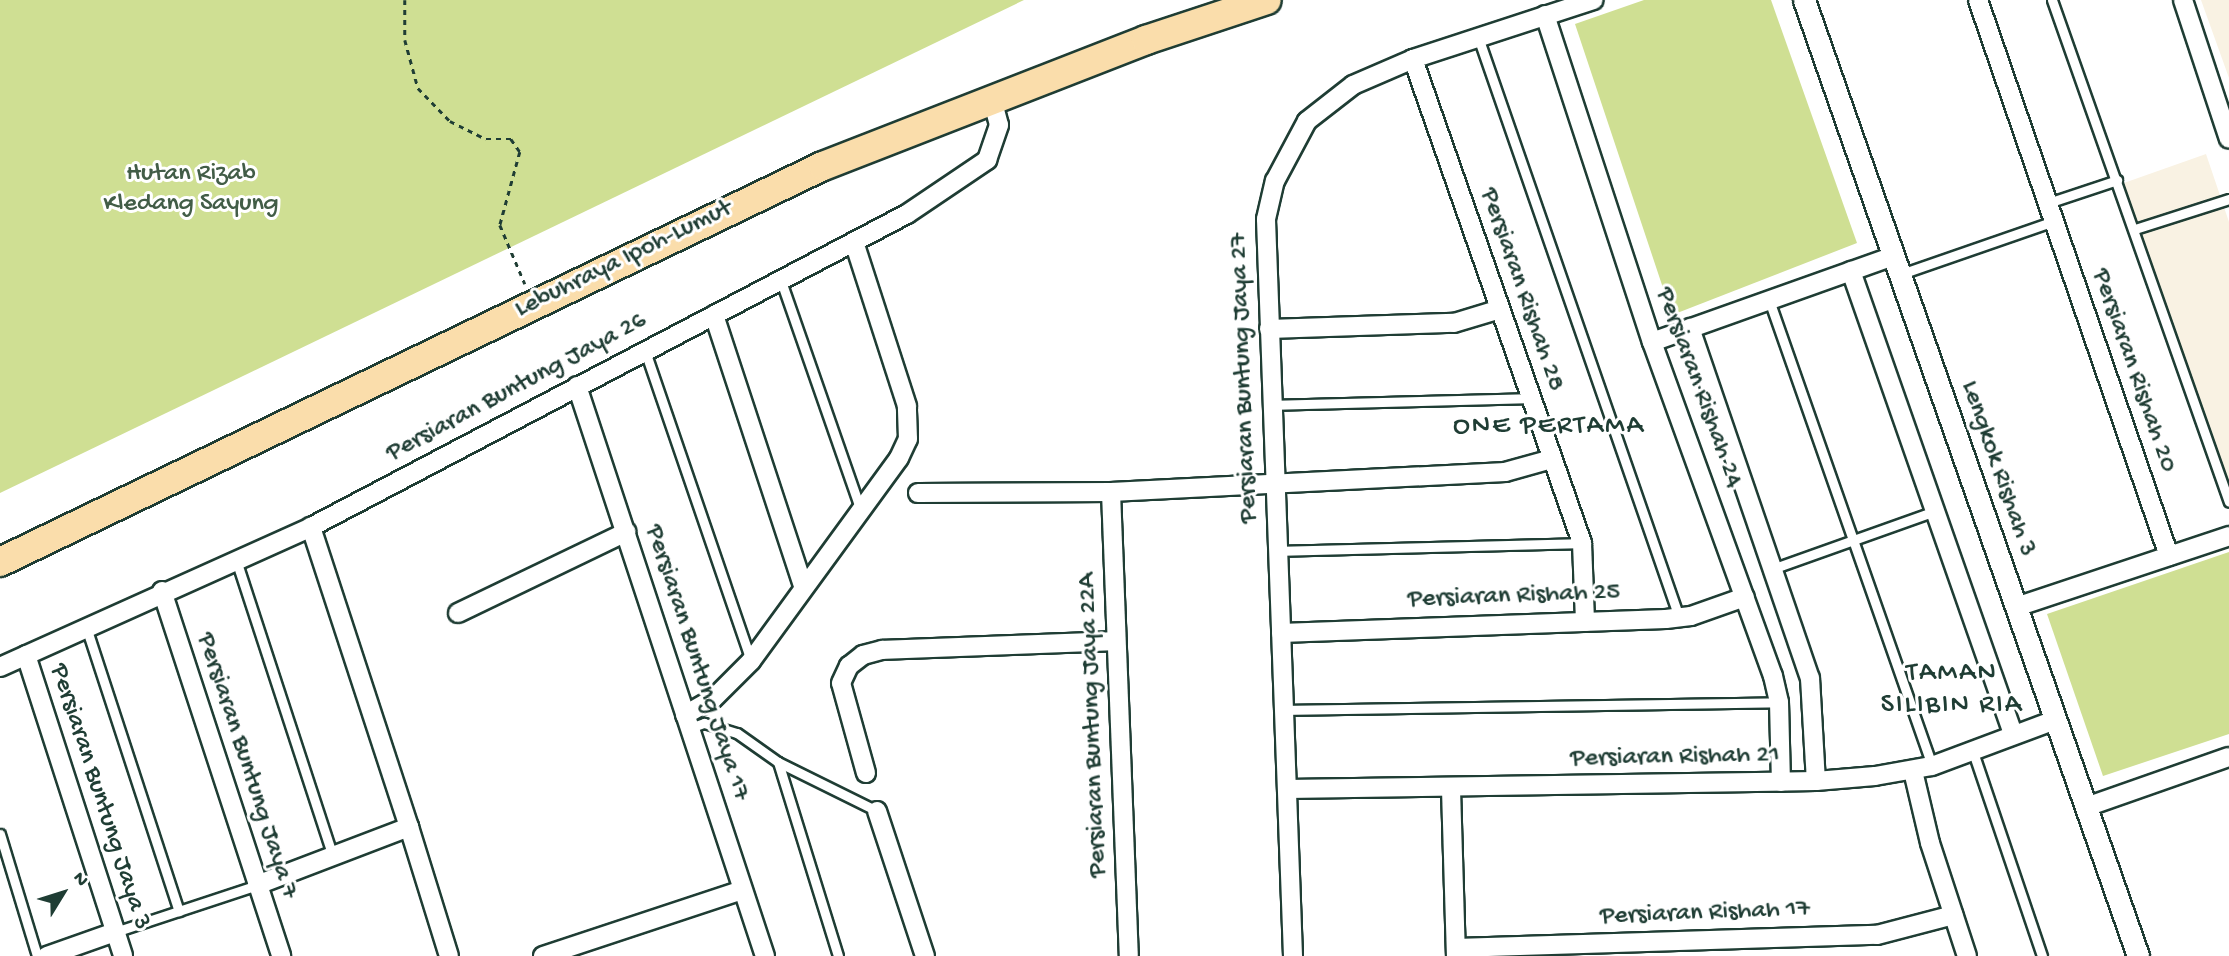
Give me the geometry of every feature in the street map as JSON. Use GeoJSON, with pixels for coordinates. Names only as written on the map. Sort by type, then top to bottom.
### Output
{"type":"FeatureCollection","features":[{"type":"Feature","properties":{"kind":"highway","name":"Lebuhraya Ipoh-Lumut"},"geometry":{"type":"LineString","coordinates":[[0,562],[538,301],[824,166],[992,99],[1266,0]]}},
{"type":"Feature","properties":{"kind":"street","name":"Persiaran Buntung Jaya 27"},"geometry":{"type":"LineString","coordinates":[[1293,956],[1266,219],[1290,145],[1307,121],[1336,96],[1379,71],[1594,0]]}},
{"type":"Feature","properties":{"kind":"street","name":"Lengkok Rishah 3"},"geometry":{"type":"LineString","coordinates":[[1804,0],[2138,956]]}},
{"type":"Feature","properties":{"kind":"street","name":"Persiaran Rishah 20"},"geometry":{"type":"LineString","coordinates":[[1978,0],[2169,556]]}},
{"type":"Feature","properties":{"kind":"street"},"geometry":{"type":"LineString","coordinates":[[2183,0],[2229,139]]}},
{"type":"Feature","properties":{"kind":"street","name":"Persiaran Rishah 24"},"geometry":{"type":"LineString","coordinates":[[1545,15],[1652,342],[1745,597],[1779,702],[1781,782]]}},
{"type":"Feature","properties":{"kind":"street","name":"Persiaran Rishah 28"},"geometry":{"type":"LineString","coordinates":[[1413,59],[1582,543],[1585,622]]}},
{"type":"Feature","properties":{"kind":"street","name":"Persiaran Buntung Jaya 26"},"geometry":{"type":"LineString","coordinates":[[0,667],[235,558],[310,527],[854,242],[979,169],[998,135],[992,99]]}},
{"type":"Feature","properties":{"kind":"street"},"geometry":{"type":"LineString","coordinates":[[687,721],[751,661],[803,586],[899,458],[909,425],[907,406],[854,242]]}},
{"type":"Feature","properties":{"kind":"street"},"geometry":{"type":"LineString","coordinates":[[1652,342],[1851,271],[1897,265]]}},
{"type":"Feature","properties":{"kind":"street"},"geometry":{"type":"LineString","coordinates":[[1851,271],[2013,734]]}},
{"type":"Feature","properties":{"kind":"street"},"geometry":{"type":"LineString","coordinates":[[1269,330],[1454,323],[1500,309]]}},
{"type":"Feature","properties":{"kind":"street"},"geometry":{"type":"LineString","coordinates":[[714,315],[803,586]]}},
{"type":"Feature","properties":{"kind":"street"},"geometry":{"type":"LineString","coordinates":[[1690,328],[1810,678],[1816,781]]}},
{"type":"Feature","properties":{"kind":"street","name":"Persiaran Buntung Jaya 17"},"geometry":{"type":"LineString","coordinates":[[577,386],[765,956]]}},
{"type":"Feature","properties":{"kind":"street"},"geometry":{"type":"LineString","coordinates":[[918,494],[1111,492],[1505,472],[1552,459]]}},
{"type":"Feature","properties":{"kind":"street","name":"Persiaran Buntung Jaya 22A"},"geometry":{"type":"LineString","coordinates":[[1111,492],[1129,956]]}},
{"type":"Feature","properties":{"kind":"street"},"geometry":{"type":"LineString","coordinates":[[310,527],[449,956]]}},
{"type":"Feature","properties":{"kind":"street"},"geometry":{"type":"LineString","coordinates":[[458,613],[626,532]]}},
{"type":"Feature","properties":{"kind":"street"},"geometry":{"type":"LineString","coordinates":[[2016,607],[2229,536]]}},
{"type":"Feature","properties":{"kind":"street","name":"Persiaran Buntung Jaya 7"},"geometry":{"type":"LineString","coordinates":[[162,591],[281,956]]}},
{"type":"Feature","properties":{"kind":"street","name":"Persiaran Rishah 25"},"geometry":{"type":"LineString","coordinates":[[1281,633],[1679,617],[1745,597]]}},
{"type":"Feature","properties":{"kind":"street"},"geometry":{"type":"LineString","coordinates":[[866,773],[841,682],[849,666],[863,655],[882,650],[1116,641]]}},
{"type":"Feature","properties":{"kind":"street","name":"Persiaran Buntung Jaya 3"},"geometry":{"type":"LineString","coordinates":[[26,655],[123,956]]}},
{"type":"Feature","properties":{"kind":"street","name":"Persiaran Rishah 21"},"geometry":{"type":"LineString","coordinates":[[1287,789],[1451,789],[1816,781],[1913,771],[1973,752],[2013,734],[2055,720]]}},
{"type":"Feature","properties":{"kind":"street"},"geometry":{"type":"LineString","coordinates":[[2086,807],[2229,757]]}},
{"type":"Feature","properties":{"kind":"street"},"geometry":{"type":"LineString","coordinates":[[1913,771],[1967,956]]}},
{"type":"Feature","properties":{"kind":"street"},"geometry":{"type":"LineString","coordinates":[[1451,789],[1456,952]]}},
{"type":"Feature","properties":{"kind":"street"},"geometry":{"type":"LineString","coordinates":[[877,811],[925,956]]}},
{"type":"Feature","properties":{"kind":"street"},"geometry":{"type":"LineString","coordinates":[[257,885],[408,827]]}},
{"type":"Feature","properties":{"kind":"street"},"geometry":{"type":"LineString","coordinates":[[543,956],[600,948],[742,890]]}},
{"type":"Feature","properties":{"kind":"street","name":"Persiaran Rishah 17"},"geometry":{"type":"LineString","coordinates":[[1456,952],[1877,934],[1953,915]]}},
{"type":"Feature","properties":{"kind":"street"},"geometry":{"type":"LineString","coordinates":[[47,956],[115,932]]}},
{"type":"Feature","properties":{"kind":"lane"},"geometry":{"type":"LineString","coordinates":[[2052,0],[2135,229],[2229,502]]}},
{"type":"Feature","properties":{"kind":"lane"},"geometry":{"type":"LineString","coordinates":[[1478,37],[1679,617]]}},
{"type":"Feature","properties":{"kind":"lane"},"geometry":{"type":"LineString","coordinates":[[2048,203],[2117,180]]}},
{"type":"Feature","properties":{"kind":"lane"},"geometry":{"type":"LineString","coordinates":[[2135,229],[2229,199]]}},
{"type":"Feature","properties":{"kind":"lane"},"geometry":{"type":"LineString","coordinates":[[1897,265],[2054,221]]}},
{"type":"Feature","properties":{"kind":"lane"},"geometry":{"type":"LineString","coordinates":[[781,281],[861,511]]}},
{"type":"Feature","properties":{"kind":"lane"},"geometry":{"type":"LineString","coordinates":[[1769,300],[1932,766]]}},
{"type":"Feature","properties":{"kind":"lane"},"geometry":{"type":"LineString","coordinates":[[645,351],[751,661]]}},
{"type":"Feature","properties":{"kind":"lane"},"geometry":{"type":"LineString","coordinates":[[1272,405],[1531,398]]}},
{"type":"Feature","properties":{"kind":"lane"},"geometry":{"type":"LineString","coordinates":[[1772,569],[1935,510]]}},
{"type":"Feature","properties":{"kind":"lane"},"geometry":{"type":"LineString","coordinates":[[1278,551],[1582,543]]}},
{"type":"Feature","properties":{"kind":"lane"},"geometry":{"type":"LineString","coordinates":[[235,558],[333,856]]}},
{"type":"Feature","properties":{"kind":"lane"},"geometry":{"type":"LineString","coordinates":[[85,626],[179,911]]}},
{"type":"Feature","properties":{"kind":"lane"},"geometry":{"type":"LineString","coordinates":[[1284,710],[1779,702]]}},
{"type":"Feature","properties":{"kind":"lane"},"geometry":{"type":"LineString","coordinates":[[687,721],[716,725],[778,762],[877,811]]}},
{"type":"Feature","properties":{"kind":"lane"},"geometry":{"type":"LineString","coordinates":[[1973,752],[2042,956]]}},
{"type":"Feature","properties":{"kind":"lane"},"geometry":{"type":"LineString","coordinates":[[778,762],[838,956]]}},
{"type":"Feature","properties":{"kind":"lane"},"geometry":{"type":"LineString","coordinates":[[0,834],[37,956]]}},
{"type":"Feature","properties":{"kind":"lane"},"geometry":{"type":"LineString","coordinates":[[115,932],[257,885]]}},
{"type":"Feature","properties":{"kind":"path"},"geometry":{"type":"LineString","coordinates":[[405,0],[405,40],[418,88],[450,121],[486,139],[511,139],[520,152],[500,225],[516,273],[538,301]]}},
{"type":"Feature","properties":{"kind":"shaded area"},"geometry":{"type":"Polygon","coordinates":[[[2201,0],[2229,0],[2229,78],[2201,0]]]}},
{"type":"Feature","properties":{"kind":"shaded area"},"geometry":{"type":"Polygon","coordinates":[[[2206,154],[2229,222],[2229,497],[2121,184],[2206,154]]]}},
{"type":"Feature","properties":{"kind":"green space","name":"Hutan Rizab Kledang Sayung"},"geometry":{"type":"Polygon","coordinates":[[[0,0],[1024,0],[0,493],[0,0]]]}},
{"type":"Feature","properties":{"kind":"green space"},"geometry":{"type":"Polygon","coordinates":[[[1644,0],[1771,0],[1857,243],[1672,315],[1575,24],[1644,0]]]}},
{"type":"Feature","properties":{"kind":"green space"},"geometry":{"type":"Polygon","coordinates":[[[2229,552],[2229,734],[2103,776],[2047,614],[2229,552]]]}},
{"type":"Feature","properties":{"kind":"district","name":"ONE PERTAMA"},"geometry":{"type":"Point","coordinates":[1549,427]}},
{"type":"Feature","properties":{"kind":"district","name":"TAMAN SILIBIN RIA"},"geometry":{"type":"Point","coordinates":[1952,690]}}]}
